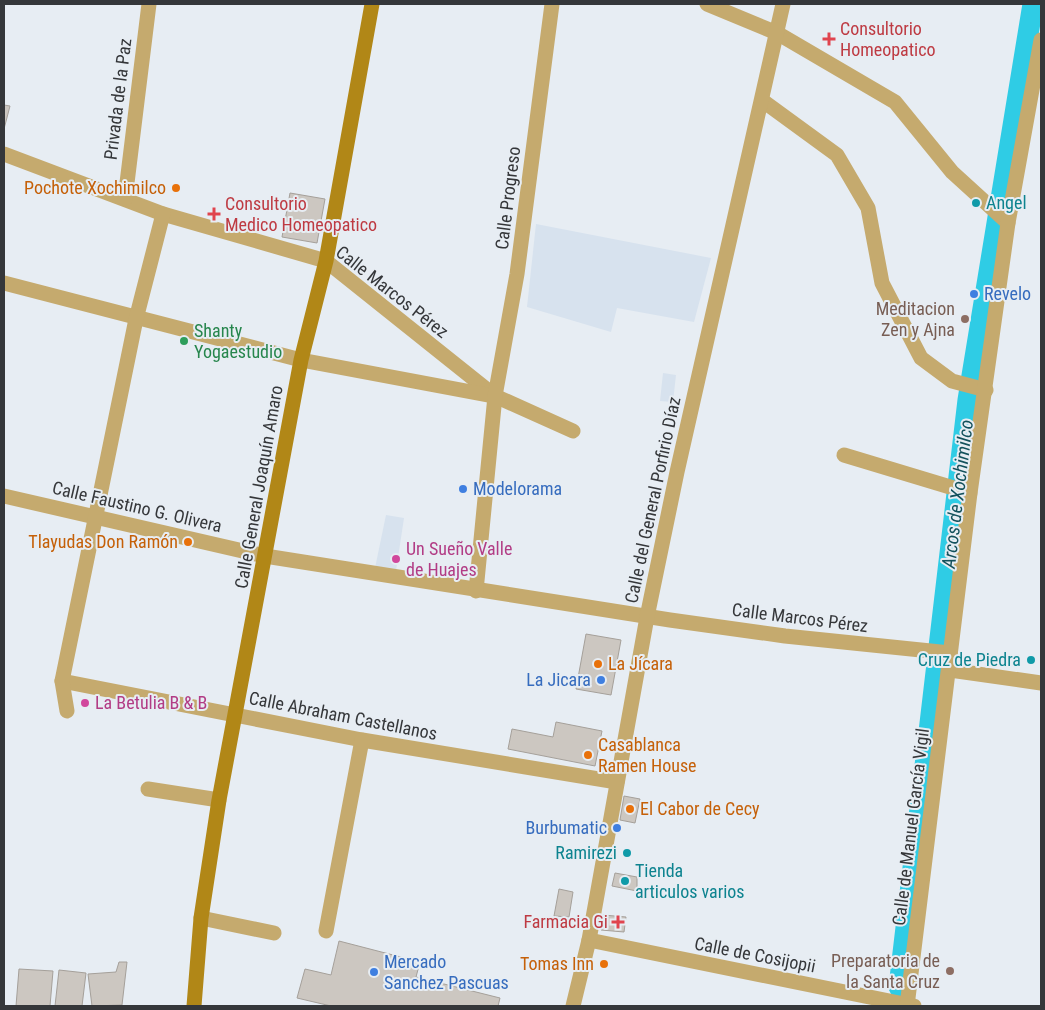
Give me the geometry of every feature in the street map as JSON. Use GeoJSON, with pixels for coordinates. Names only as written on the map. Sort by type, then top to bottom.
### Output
{"type":"FeatureCollection","features":[{"type":"Feature","properties":{"kind":"street","name":"Privada de la Paz"},"geometry":{"type":"LineString","coordinates":[[125,199],[148,4]]}},
{"type":"Feature","properties":{"kind":"street","name":"Calle General Joaquín Amaro"},"geometry":{"type":"LineString","coordinates":[[194,1006],[201,918],[219,800],[301,360],[326,261],[372,4]]}},
{"type":"Feature","properties":{"kind":"street","name":"Calle Progreso"},"geometry":{"type":"LineString","coordinates":[[476,591],[494,396],[517,274],[552,4]]}},
{"type":"Feature","properties":{"kind":"street"},"geometry":{"type":"LineString","coordinates":[[707,4],[777,33],[895,102],[952,172],[1008,223]]}},
{"type":"Feature","properties":{"kind":"street","name":"Calle del General Porfirio Díaz"},"geometry":{"type":"LineString","coordinates":[[573,1006],[589,940],[647,617],[677,472],[763,101],[783,4]]}},
{"type":"Feature","properties":{"kind":"street","name":"Calle de Manuel García Vigil"},"geometry":{"type":"LineString","coordinates":[[910,1006],[970,493],[1008,223],[1041,40]]}},
{"type":"Feature","properties":{"kind":"street"},"geometry":{"type":"LineString","coordinates":[[763,101],[837,156],[868,208],[882,284],[921,358],[952,381],[986,390]]}},
{"type":"Feature","properties":{"kind":"street","name":"Calle Marcos Pérez"},"geometry":{"type":"LineString","coordinates":[[4,154],[163,214],[326,261],[494,396],[573,430]]}},
{"type":"Feature","properties":{"kind":"street"},"geometry":{"type":"LineString","coordinates":[[67,711],[62,681],[136,319],[163,214]]}},
{"type":"Feature","properties":{"kind":"street"},"geometry":{"type":"LineString","coordinates":[[4,283],[136,319],[301,360],[494,396]]}},
{"type":"Feature","properties":{"kind":"street"},"geometry":{"type":"LineString","coordinates":[[844,455],[970,493]]}},
{"type":"Feature","properties":{"kind":"street","name":"Calle Faustino G. Olivera"},"geometry":{"type":"LineString","coordinates":[[4,496],[265,556],[647,617]]}},
{"type":"Feature","properties":{"kind":"street","name":"Calle Marcos Pérez"},"geometry":{"type":"LineString","coordinates":[[647,617],[785,636],[950,653]]}},
{"type":"Feature","properties":{"kind":"street"},"geometry":{"type":"LineString","coordinates":[[950,670],[1041,683]]}},
{"type":"Feature","properties":{"kind":"street","name":"Calle Abraham Castellanos"},"geometry":{"type":"LineString","coordinates":[[62,681],[362,740],[617,782]]}},
{"type":"Feature","properties":{"kind":"street"},"geometry":{"type":"LineString","coordinates":[[326,931],[362,740]]}},
{"type":"Feature","properties":{"kind":"street"},"geometry":{"type":"LineString","coordinates":[[148,789],[219,800]]}},
{"type":"Feature","properties":{"kind":"street"},"geometry":{"type":"LineString","coordinates":[[201,918],[274,933]]}},
{"type":"Feature","properties":{"kind":"street","name":"Calle de Cosijopii"},"geometry":{"type":"LineString","coordinates":[[589,940],[910,1006]]}},
{"type":"Feature","properties":{"kind":"shaded area"},"geometry":{"type":"Polygon","coordinates":[[[536,224],[711,258],[694,322],[617,308],[611,332],[527,307],[536,224]]]}},
{"type":"Feature","properties":{"kind":"shaded area"},"geometry":{"type":"Polygon","coordinates":[[[663,373],[676,375],[673,402],[660,401],[663,373]]]}},
{"type":"Feature","properties":{"kind":"shaded area"},"geometry":{"type":"Polygon","coordinates":[[[386,515],[404,518],[396,571],[375,568],[386,515]]]}},
{"type":"Feature","properties":{"kind":"building"},"geometry":{"type":"Polygon","coordinates":[[[4,105],[10,106],[4,129],[4,105]]]}},
{"type":"Feature","properties":{"kind":"building"},"geometry":{"type":"Polygon","coordinates":[[[290,193],[325,199],[317,243],[282,237],[290,193]]]}},
{"type":"Feature","properties":{"kind":"building","name":"La Jícara"},"geometry":{"type":"Polygon","coordinates":[[[586,634],[621,640],[611,695],[576,689],[586,634]]]}},
{"type":"Feature","properties":{"kind":"building"},"geometry":{"type":"Polygon","coordinates":[[[556,722],[602,731],[595,766],[508,749],[512,729],[553,737],[556,722]]]}},
{"type":"Feature","properties":{"kind":"building","name":"El Cabor de Cecy"},"geometry":{"type":"Polygon","coordinates":[[[624,796],[640,799],[635,823],[620,820],[624,796]]]}},
{"type":"Feature","properties":{"kind":"building","name":"Tienda articulos varios"},"geometry":{"type":"Polygon","coordinates":[[[615,873],[637,877],[637,891],[612,886],[615,873]]]}},
{"type":"Feature","properties":{"kind":"building"},"geometry":{"type":"Polygon","coordinates":[[[559,889],[573,892],[569,917],[554,916],[559,889]]]}},
{"type":"Feature","properties":{"kind":"building"},"geometry":{"type":"Polygon","coordinates":[[[603,915],[626,917],[624,932],[601,930],[603,915]]]}},
{"type":"Feature","properties":{"kind":"building","name":"Mercado Sanchez Pascuas"},"geometry":{"type":"Polygon","coordinates":[[[339,941],[420,962],[416,977],[500,998],[498,1006],[331,1006],[297,998],[305,969],[331,975],[339,941]]]}},
{"type":"Feature","properties":{"kind":"building"},"geometry":{"type":"Polygon","coordinates":[[[119,962],[127,962],[122,1005],[92,1006],[88,974],[116,972],[119,962]]]}},
{"type":"Feature","properties":{"kind":"building"},"geometry":{"type":"Polygon","coordinates":[[[19,969],[53,971],[50,1006],[16,1006],[19,969]]]}},
{"type":"Feature","properties":{"kind":"building"},"geometry":{"type":"Polygon","coordinates":[[[59,970],[86,973],[82,1006],[55,1006],[59,970]]]}},
{"type":"Feature","properties":{"kind":"waterway","name":"Arcos de Xochimilco"},"geometry":{"type":"LineString","coordinates":[[899,987],[968,400],[1033,4]]}},
{"type":"Feature","properties":{"kind":"place","name":"Consultorio Homeopatico"},"geometry":{"type":"Point","coordinates":[829,39]}},
{"type":"Feature","properties":{"kind":"place","name":"Pochote Xochimilco"},"geometry":{"type":"Point","coordinates":[176,188]}},
{"type":"Feature","properties":{"kind":"place","name":"Angel"},"geometry":{"type":"Point","coordinates":[976,203]}},
{"type":"Feature","properties":{"kind":"place","name":"Consultorio Medico Homeopatico"},"geometry":{"type":"Point","coordinates":[214,214]}},
{"type":"Feature","properties":{"kind":"place","name":"Revelo"},"geometry":{"type":"Point","coordinates":[974,294]}},
{"type":"Feature","properties":{"kind":"place","name":"Meditacion Zen y Ajna"},"geometry":{"type":"Point","coordinates":[965,319]}},
{"type":"Feature","properties":{"kind":"place","name":"Shanty Yogaestudio"},"geometry":{"type":"Point","coordinates":[184,341]}},
{"type":"Feature","properties":{"kind":"place","name":"Modelorama"},"geometry":{"type":"Point","coordinates":[463,489]}},
{"type":"Feature","properties":{"kind":"place","name":"Tlayudas Don Ramón"},"geometry":{"type":"Point","coordinates":[188,542]}},
{"type":"Feature","properties":{"kind":"place","name":"Un Sueño Valle de Huajes"},"geometry":{"type":"Point","coordinates":[396,559]}},
{"type":"Feature","properties":{"kind":"place","name":"Cruz de Piedra"},"geometry":{"type":"Point","coordinates":[1031,660]}},
{"type":"Feature","properties":{"kind":"place","name":"La Jícara"},"geometry":{"type":"Point","coordinates":[598,664]}},
{"type":"Feature","properties":{"kind":"place","name":"La Jicara"},"geometry":{"type":"Point","coordinates":[601,680]}},
{"type":"Feature","properties":{"kind":"place","name":"La Betulia B & B"},"geometry":{"type":"Point","coordinates":[85,703]}},
{"type":"Feature","properties":{"kind":"place","name":"Casablanca Ramen House"},"geometry":{"type":"Point","coordinates":[588,755]}},
{"type":"Feature","properties":{"kind":"place","name":"El Cabor de Cecy"},"geometry":{"type":"Point","coordinates":[630,809]}},
{"type":"Feature","properties":{"kind":"place","name":"Burbumatic"},"geometry":{"type":"Point","coordinates":[617,828]}},
{"type":"Feature","properties":{"kind":"place","name":"Ramirezi"},"geometry":{"type":"Point","coordinates":[627,853]}},
{"type":"Feature","properties":{"kind":"place","name":"Tienda articulos varios"},"geometry":{"type":"Point","coordinates":[625,881]}},
{"type":"Feature","properties":{"kind":"place","name":"Farmacia Gi"},"geometry":{"type":"Point","coordinates":[618,922]}},
{"type":"Feature","properties":{"kind":"place","name":"Tomas Inn"},"geometry":{"type":"Point","coordinates":[604,964]}},
{"type":"Feature","properties":{"kind":"place","name":"Preparatoria de la Santa Cruz"},"geometry":{"type":"Point","coordinates":[950,971]}},
{"type":"Feature","properties":{"kind":"place","name":"Mercado Sanchez Pascuas"},"geometry":{"type":"Point","coordinates":[374,972]}}]}
